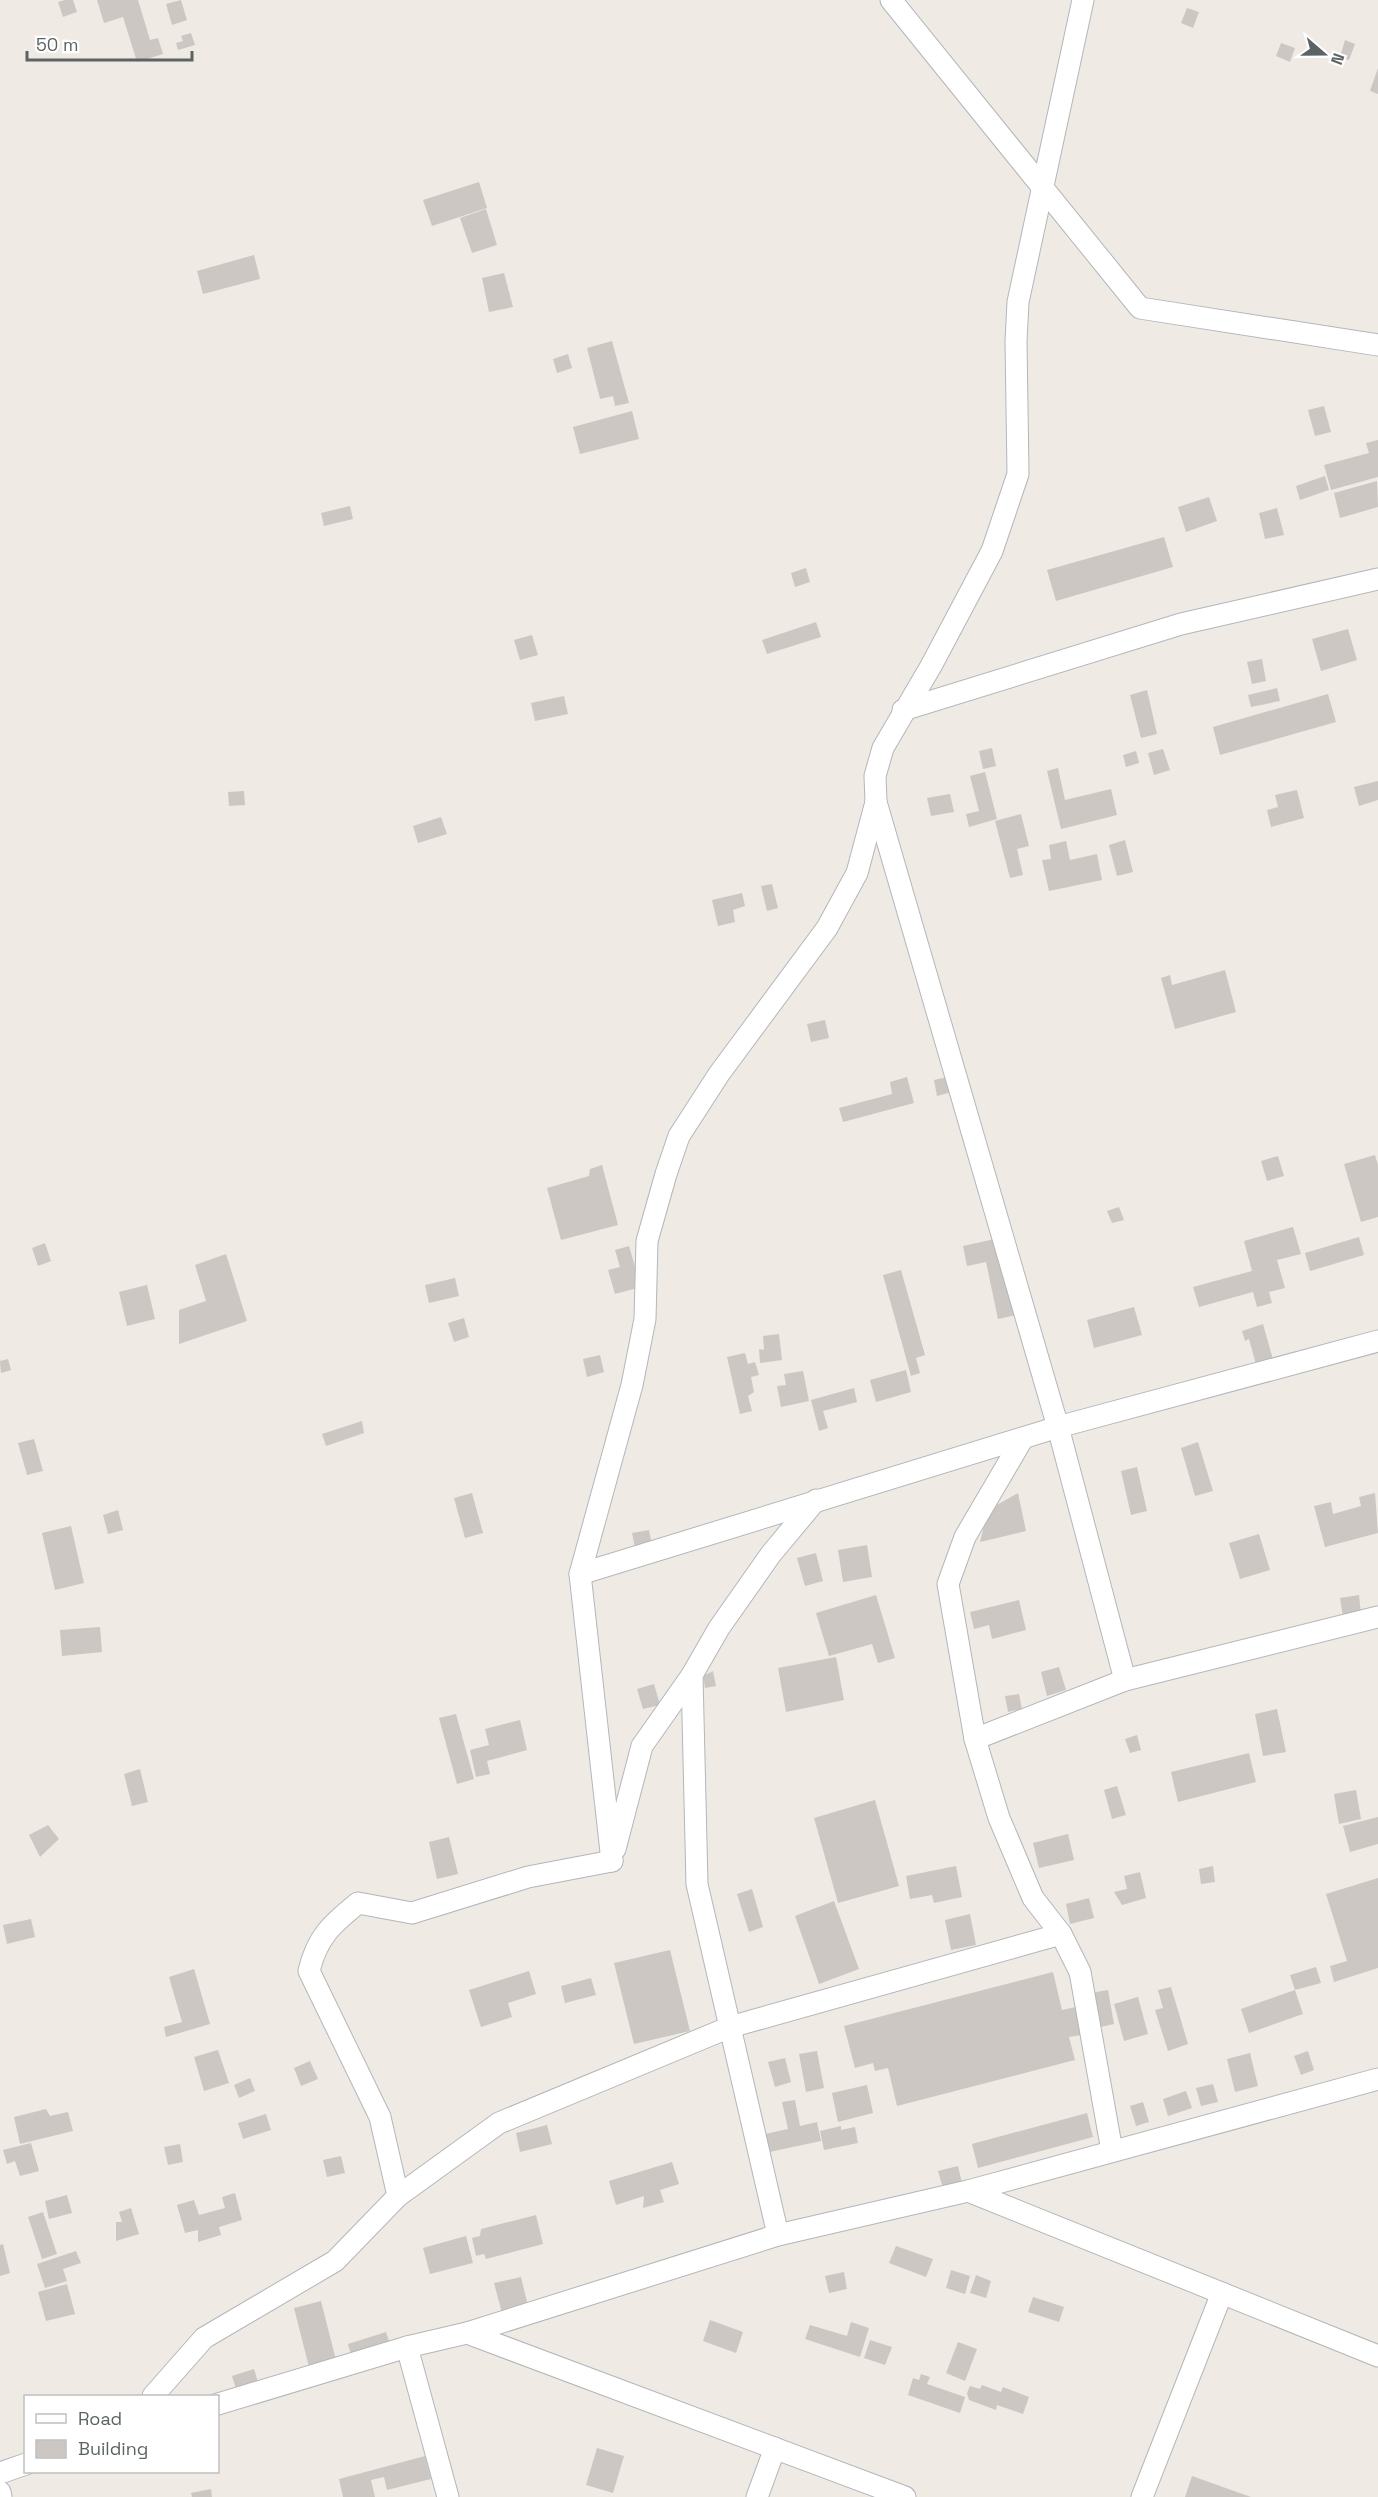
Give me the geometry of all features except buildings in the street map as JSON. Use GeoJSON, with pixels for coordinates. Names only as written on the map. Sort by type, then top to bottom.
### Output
{"type":"FeatureCollection","features":[{"type":"Feature","properties":{"kind":"street"},"geometry":{"type":"LineString","coordinates":[[891,0],[1140,308],[1378,345]]}},
{"type":"Feature","properties":{"kind":"street"},"geometry":{"type":"LineString","coordinates":[[1083,0],[1018,302],[1016,341],[1018,474],[992,551],[931,666],[903,710],[883,748],[875,776],[876,802],[1058,1427],[1125,1680]]}},
{"type":"Feature","properties":{"kind":"street"},"geometry":{"type":"LineString","coordinates":[[903,710],[1181,624],[1378,579]]}},
{"type":"Feature","properties":{"kind":"street"},"geometry":{"type":"LineString","coordinates":[[612,1862],[580,1574],[632,1385],[645,1318],[648,1241],[680,1136],[719,1074],[827,928],[856,873],[876,802]]}},
{"type":"Feature","properties":{"kind":"street"},"geometry":{"type":"LineString","coordinates":[[580,1574],[1058,1427],[1378,1341]]}},
{"type":"Feature","properties":{"kind":"street"},"geometry":{"type":"LineString","coordinates":[[1023,1438],[964,1537],[948,1584],[975,1739],[999,1818],[1033,1898],[1061,1935],[1080,1972],[1112,2151]]}},
{"type":"Feature","properties":{"kind":"street"},"geometry":{"type":"LineString","coordinates":[[612,1862],[642,1746],[692,1674],[719,1628],[771,1554],[817,1500]]}},
{"type":"Feature","properties":{"kind":"street"},"geometry":{"type":"LineString","coordinates":[[975,1739],[1125,1680],[1378,1617]]}},
{"type":"Feature","properties":{"kind":"street"},"geometry":{"type":"LineString","coordinates":[[692,1674],[697,1884],[778,2235]]}},
{"type":"Feature","properties":{"kind":"street"},"geometry":{"type":"LineString","coordinates":[[398,2196],[381,2117],[309,1971],[313,1953],[329,1927],[358,1903],[412,1913],[528,1877],[612,1862]]}},
{"type":"Feature","properties":{"kind":"street"},"geometry":{"type":"LineString","coordinates":[[155,2395],[204,2338],[335,2261],[398,2196],[499,2123],[730,2027],[1061,1935]]}},
{"type":"Feature","properties":{"kind":"street"},"geometry":{"type":"LineString","coordinates":[[219,2404],[407,2347],[468,2333],[778,2235],[968,2190],[1378,2079]]}},
{"type":"Feature","properties":{"kind":"street"},"geometry":{"type":"LineString","coordinates":[[968,2190],[1378,2356]]}},
{"type":"Feature","properties":{"kind":"street"},"geometry":{"type":"LineString","coordinates":[[1142,2497],[1222,2293]]}},
{"type":"Feature","properties":{"kind":"street"},"geometry":{"type":"LineString","coordinates":[[468,2333],[905,2497]]}},
{"type":"Feature","properties":{"kind":"street"},"geometry":{"type":"LineString","coordinates":[[407,2347],[448,2497]]}},
{"type":"Feature","properties":{"kind":"street"},"geometry":{"type":"LineString","coordinates":[[757,2497],[775,2448]]}},
{"type":"Feature","properties":{"kind":"street"},"geometry":{"type":"LineString","coordinates":[[0,2473],[24,2465]]}},
{"type":"Feature","properties":{"kind":"street"},"geometry":{"type":"LineString","coordinates":[[0,2492],[1,2497]]}}]}
